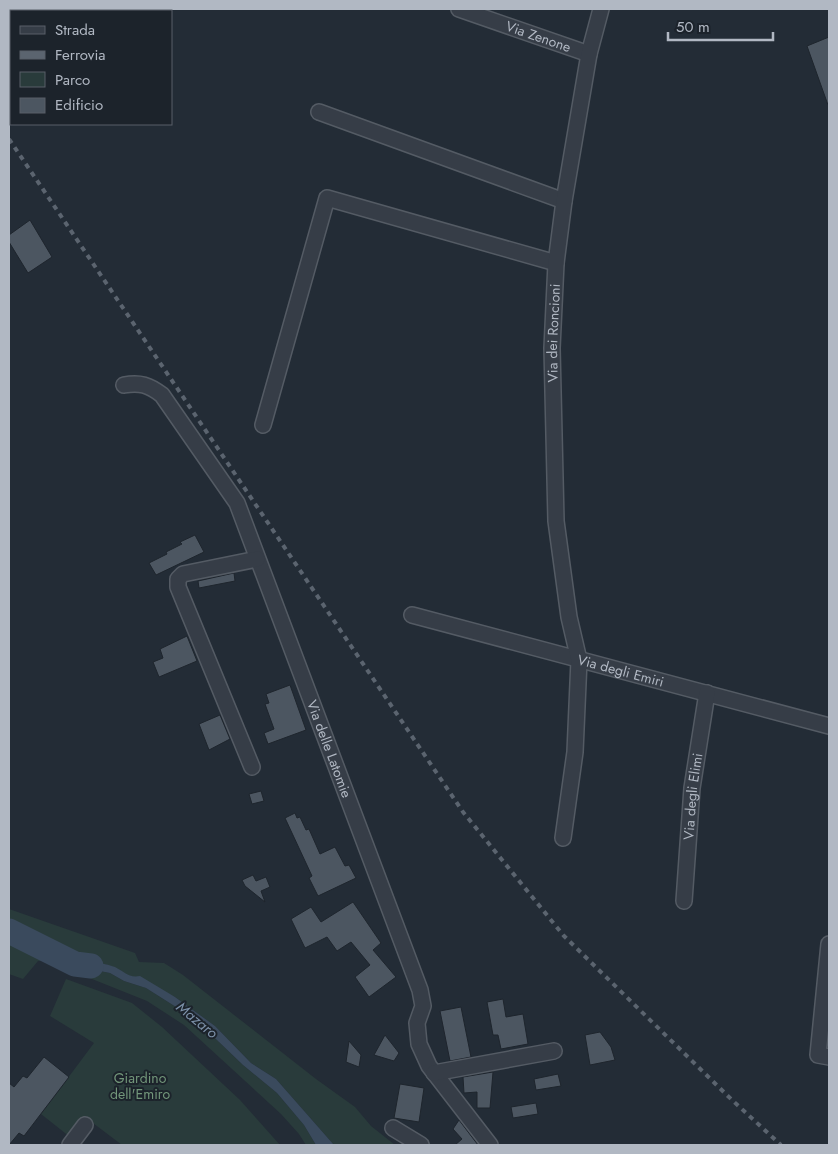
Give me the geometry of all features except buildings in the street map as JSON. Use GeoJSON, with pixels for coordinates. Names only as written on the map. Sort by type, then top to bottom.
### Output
{"type":"FeatureCollection","features":[{"type":"Feature","properties":{"kind":"street","name":"Via Zenone"},"geometry":{"type":"LineString","coordinates":[[459,9],[589,54]]}},
{"type":"Feature","properties":{"kind":"street","name":"Via dei Roncioni"},"geometry":{"type":"LineString","coordinates":[[563,838],[575,752],[579,660],[569,617],[556,521],[552,348],[556,264],[564,201],[589,54],[599,9]]}},
{"type":"Feature","properties":{"kind":"street"},"geometry":{"type":"LineString","coordinates":[[319,112],[564,201]]}},
{"type":"Feature","properties":{"kind":"street"},"geometry":{"type":"LineString","coordinates":[[263,425],[327,198],[556,264]]}},
{"type":"Feature","properties":{"kind":"street","name":"Via delle Latomie"},"geometry":{"type":"LineString","coordinates":[[124,385],[136,382],[152,386],[162,395],[180,418],[237,503],[420,990],[423,1006],[417,1023],[419,1044],[434,1073],[490,1145]]}},
{"type":"Feature","properties":{"kind":"street"},"geometry":{"type":"LineString","coordinates":[[252,767],[199,632],[178,587],[178,579],[183,574],[257,559]]}},
{"type":"Feature","properties":{"kind":"street","name":"Via degli Emiri"},"geometry":{"type":"LineString","coordinates":[[412,615],[829,726]]}},
{"type":"Feature","properties":{"kind":"street","name":"Via degli Elimi"},"geometry":{"type":"LineString","coordinates":[[684,901],[692,788],[707,693]]}},
{"type":"Feature","properties":{"kind":"street"},"geometry":{"type":"LineString","coordinates":[[824,1056],[829,944]]}},
{"type":"Feature","properties":{"kind":"street"},"geometry":{"type":"LineString","coordinates":[[434,1073],[554,1051]]}},
{"type":"Feature","properties":{"kind":"street"},"geometry":{"type":"LineString","coordinates":[[70,1145],[85,1126]]}},
{"type":"Feature","properties":{"kind":"street"},"geometry":{"type":"LineString","coordinates":[[393,1128],[421,1145]]}},
{"type":"Feature","properties":{"kind":"green space"},"geometry":{"type":"Polygon","coordinates":[[[9,909],[135,953],[139,962],[164,963],[183,975],[316,1079],[355,1107],[371,1126],[395,1145],[334,1145],[276,1079],[251,1063],[215,1026],[175,997],[116,968],[98,963],[80,962],[73,956],[62,955],[83,968],[110,973],[124,981],[146,988],[195,1019],[243,1065],[277,1093],[304,1125],[316,1145],[306,1145],[281,1114],[184,1025],[147,1001],[62,967],[53,960],[38,961],[23,979],[9,974],[9,909]]]}},
{"type":"Feature","properties":{"kind":"green space","name":"Giardino dell'Emiro"},"geometry":{"type":"Polygon","coordinates":[[[66,979],[132,1003],[162,1027],[240,1100],[280,1145],[122,1145],[85,1117],[70,1137],[41,1114],[94,1043],[50,1016],[66,979]]]}},
{"type":"Feature","properties":{"kind":"water","name":"Mazaro"},"geometry":{"type":"Polygon","coordinates":[[[61,955],[73,956],[80,962],[106,964],[129,975],[140,976],[175,997],[215,1026],[251,1063],[276,1079],[334,1145],[316,1145],[304,1125],[277,1093],[243,1065],[195,1019],[146,988],[124,981],[110,973],[74,966],[61,955]]]}},
{"type":"Feature","properties":{"kind":"waterway","name":"Mazaro"},"geometry":{"type":"LineString","coordinates":[[9,931],[75,964],[91,966]]}},
{"type":"Feature","properties":{"kind":"railway"},"geometry":{"type":"LineString","coordinates":[[9,139],[463,812],[564,936],[732,1100],[781,1145]]}}]}
